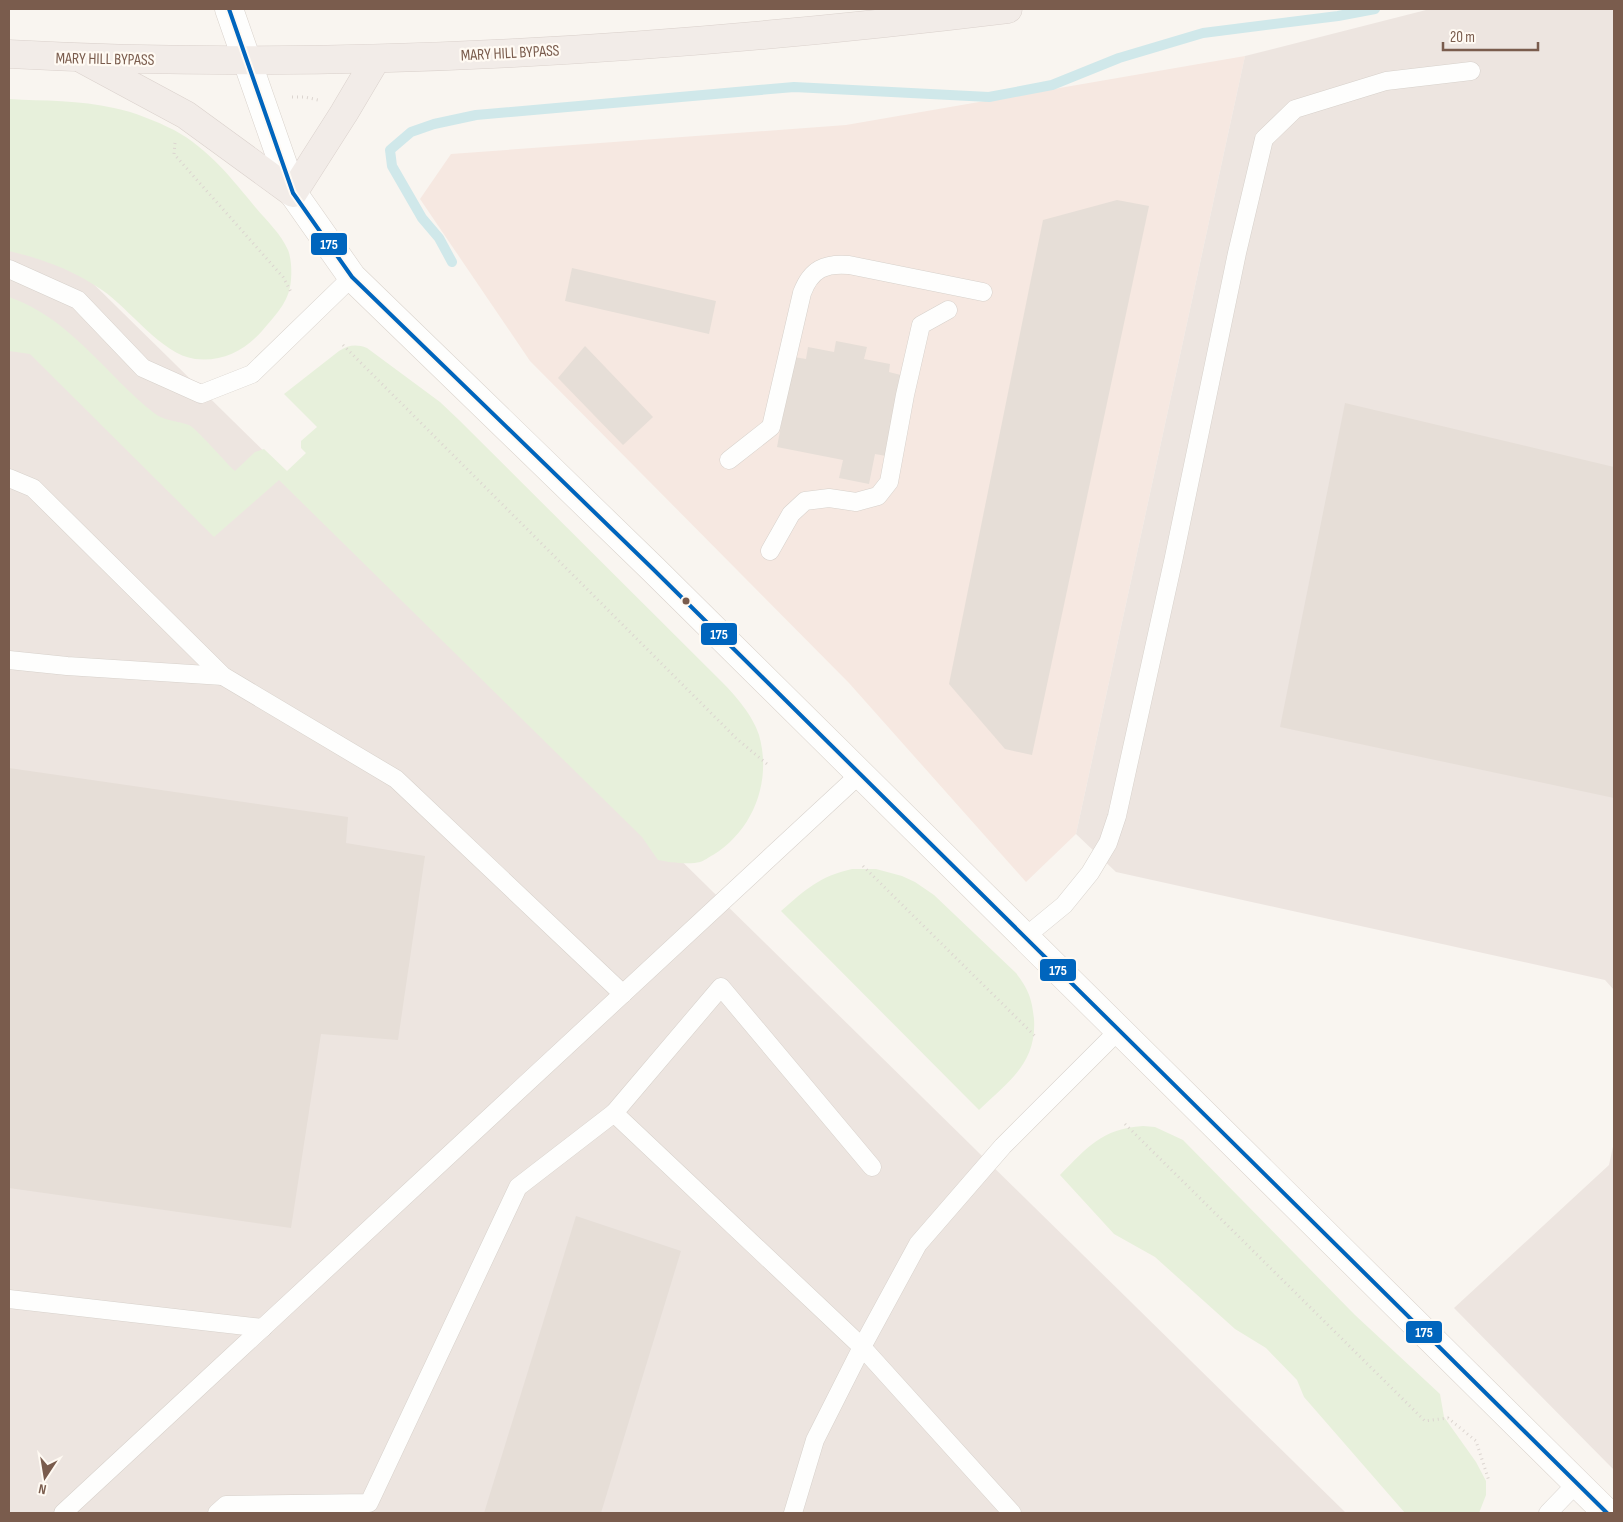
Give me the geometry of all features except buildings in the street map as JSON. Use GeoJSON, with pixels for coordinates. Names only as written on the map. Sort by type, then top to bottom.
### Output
{"type":"FeatureCollection","features":[{"type":"Feature","properties":{"kind":"highway","name":"MARY HILL BYPASS"},"geometry":{"type":"LineString","coordinates":[[9,54],[80,58],[376,59],[658,45],[902,22],[1008,9]]}},
{"type":"Feature","properties":{"kind":"highway"},"geometry":{"type":"LineString","coordinates":[[80,58],[186,115],[293,193],[376,59]]}},
{"type":"Feature","properties":{"kind":"main road"},"geometry":{"type":"LineString","coordinates":[[229,9],[293,193],[352,278],[653,569],[1608,1513]]}},
{"type":"Feature","properties":{"kind":"lane"},"geometry":{"type":"LineString","coordinates":[[1025,937],[1064,905],[1090,873],[1108,843],[1117,816],[1174,556],[1237,253],[1264,139],[1296,109],[1386,80],[1471,71]]}},
{"type":"Feature","properties":{"kind":"lane"},"geometry":{"type":"LineString","coordinates":[[729,460],[771,427],[802,293],[807,280],[824,266],[849,264],[983,292]]}},
{"type":"Feature","properties":{"kind":"lane"},"geometry":{"type":"LineString","coordinates":[[9,269],[78,300],[143,368],[201,394],[252,374],[352,278]]}},
{"type":"Feature","properties":{"kind":"lane"},"geometry":{"type":"LineString","coordinates":[[770,550],[791,514],[805,501],[829,498],[856,502],[878,496],[889,482],[905,395],[921,325],[948,310]]}},
{"type":"Feature","properties":{"kind":"lane"},"geometry":{"type":"LineString","coordinates":[[9,478],[33,488],[223,676],[396,779],[623,994]]}},
{"type":"Feature","properties":{"kind":"lane"},"geometry":{"type":"LineString","coordinates":[[9,660],[68,666],[223,676]]}},
{"type":"Feature","properties":{"kind":"lane"},"geometry":{"type":"LineString","coordinates":[[63,1513],[860,773]]}},
{"type":"Feature","properties":{"kind":"lane"},"geometry":{"type":"LineString","coordinates":[[217,1513],[226,1505],[369,1503],[518,1187],[614,1113],[721,987],[872,1167]]}},
{"type":"Feature","properties":{"kind":"lane"},"geometry":{"type":"LineString","coordinates":[[793,1513],[816,1440],[862,1347],[918,1244],[1003,1146],[1118,1030]]}},
{"type":"Feature","properties":{"kind":"lane"},"geometry":{"type":"LineString","coordinates":[[614,1113],[862,1347],[1012,1513]]}},
{"type":"Feature","properties":{"kind":"lane"},"geometry":{"type":"LineString","coordinates":[[9,1299],[262,1328]]}},
{"type":"Feature","properties":{"kind":"lane"},"geometry":{"type":"LineString","coordinates":[[1548,1513],[1577,1484]]}},
{"type":"Feature","properties":{"kind":"path"},"geometry":{"type":"LineString","coordinates":[[291,97],[305,97],[326,101]]}},
{"type":"Feature","properties":{"kind":"path"},"geometry":{"type":"LineString","coordinates":[[176,135],[174,154],[284,277],[290,292]]}},
{"type":"Feature","properties":{"kind":"path"},"geometry":{"type":"LineString","coordinates":[[343,345],[737,739],[767,764]]}},
{"type":"Feature","properties":{"kind":"path"},"geometry":{"type":"LineString","coordinates":[[864,866],[1036,1037]]}},
{"type":"Feature","properties":{"kind":"path"},"geometry":{"type":"LineString","coordinates":[[1125,1124],[1425,1421],[1448,1418],[1476,1442],[1489,1481]]}},
{"type":"Feature","properties":{"kind":"shaded area"},"geometry":{"type":"Polygon","coordinates":[[[1430,9],[1614,9],[1614,990],[1605,980],[1116,872],[1076,834],[1245,56],[1430,9]]]}},
{"type":"Feature","properties":{"kind":"shaded area"},"geometry":{"type":"Polygon","coordinates":[[[1245,56],[1076,834],[1026,882],[849,683],[530,361],[420,199],[451,154],[846,125],[1245,56]]]}},
{"type":"Feature","properties":{"kind":"shaded area"},"geometry":{"type":"Polygon","coordinates":[[[9,201],[1346,1513],[9,1513],[9,201]]]}},
{"type":"Feature","properties":{"kind":"shaded area"},"geometry":{"type":"Polygon","coordinates":[[[1614,1142],[1614,1470],[1454,1308],[1609,1165],[1614,1142]]]}},
{"type":"Feature","properties":{"kind":"green space"},"geometry":{"type":"Polygon","coordinates":[[[9,99],[62,101],[114,108],[129,112],[174,130],[209,155],[274,228],[288,250],[291,263],[291,283],[288,293],[279,310],[262,331],[248,344],[223,357],[195,359],[182,355],[158,340],[113,298],[91,283],[57,266],[9,251],[9,99]]]}},
{"type":"Feature","properties":{"kind":"green space"},"geometry":{"type":"Polygon","coordinates":[[[9,297],[30,306],[69,332],[136,398],[162,418],[189,425],[235,471],[255,452],[264,449],[287,471],[306,453],[301,448],[301,441],[317,427],[284,394],[339,351],[349,346],[367,348],[440,402],[459,420],[722,682],[744,707],[759,735],[763,769],[761,786],[756,802],[749,818],[739,832],[727,845],[702,861],[685,863],[658,860],[642,837],[279,480],[214,537],[30,354],[9,351],[9,297]]]}},
{"type":"Feature","properties":{"kind":"green space"},"geometry":{"type":"Polygon","coordinates":[[[852,869],[876,869],[902,876],[934,895],[1016,973],[1026,989],[1031,999],[1034,1019],[1034,1034],[1031,1048],[1026,1060],[1010,1081],[979,1110],[781,911],[806,890],[822,880],[852,869]]]}},
{"type":"Feature","properties":{"kind":"green space"},"geometry":{"type":"Polygon","coordinates":[[[1143,1126],[1155,1127],[1183,1140],[1355,1315],[1440,1394],[1444,1417],[1476,1462],[1486,1481],[1486,1495],[1479,1513],[1405,1513],[1304,1397],[1297,1380],[1266,1348],[1235,1329],[1155,1257],[1114,1234],[1060,1175],[1087,1148],[1106,1135],[1116,1131],[1143,1126]]]}},
{"type":"Feature","properties":{"kind":"waterway"},"geometry":{"type":"LineString","coordinates":[[452,262],[439,238],[422,218],[392,166],[390,150],[411,132],[434,124],[476,115],[794,87],[989,97],[1052,85],[1119,58],[1203,33],[1338,16],[1375,9]]}},
{"type":"Feature","properties":{"kind":"transit line","name":"175"},"geometry":{"type":"LineString","coordinates":[[229,9],[293,193],[352,277],[653,569],[1607,1513]]}}]}
